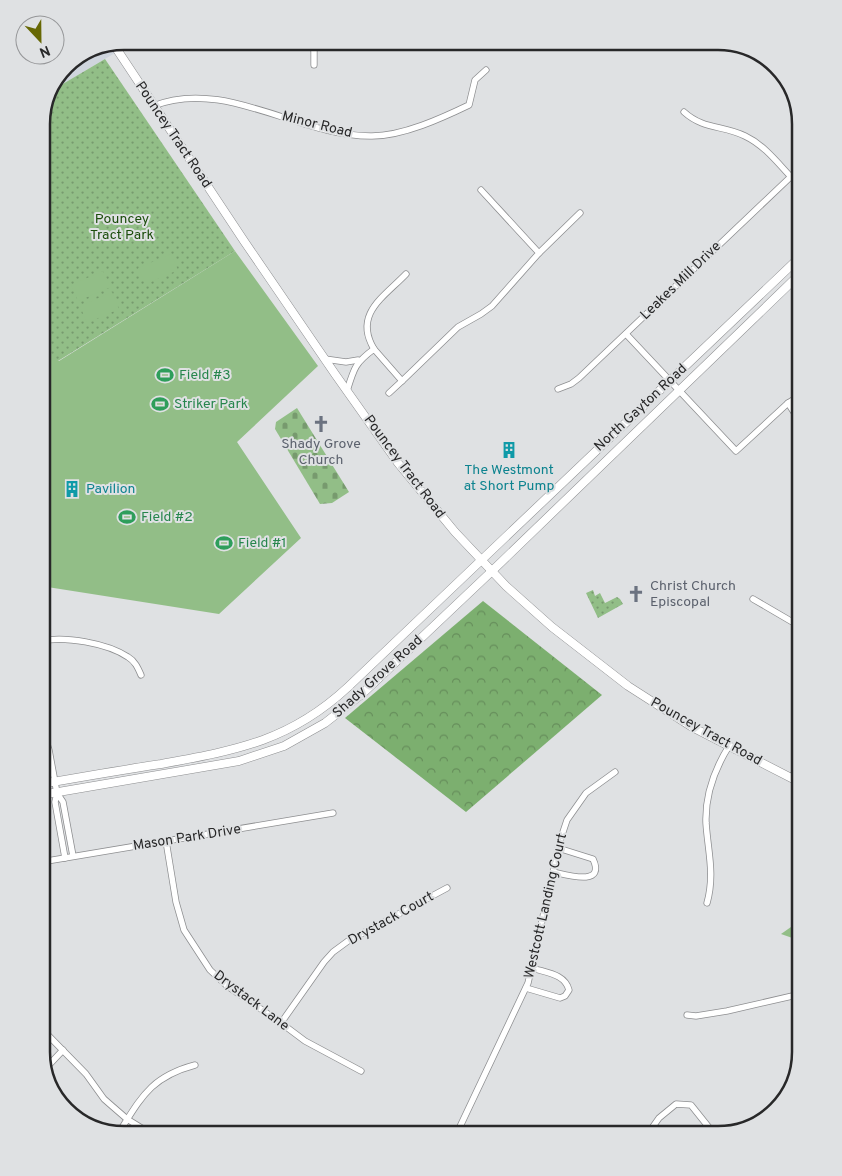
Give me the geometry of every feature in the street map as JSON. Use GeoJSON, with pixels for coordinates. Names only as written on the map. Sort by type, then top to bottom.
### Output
{"type":"FeatureCollection","features":[{"type":"Feature","properties":{"kind":"main road","name":"Pouncey Tract Road"},"geometry":{"type":"LineString","coordinates":[[117,50],[153,106],[325,359],[398,463],[422,494],[492,571],[552,627],[591,659],[658,706],[729,746],[792,778]]}},
{"type":"Feature","properties":{"kind":"main road","name":"North Gayton Road"},"geometry":{"type":"LineString","coordinates":[[482,560],[792,265]]}},
{"type":"Feature","properties":{"kind":"main road","name":"North Gayton Road"},"geometry":{"type":"LineString","coordinates":[[492,571],[792,282]]}},
{"type":"Feature","properties":{"kind":"main road","name":"Shady Grove Road"},"geometry":{"type":"LineString","coordinates":[[50,782],[214,754],[258,743],[291,729],[312,716],[339,695],[482,560]]}},
{"type":"Feature","properties":{"kind":"main road","name":"Shady Grove Road"},"geometry":{"type":"LineString","coordinates":[[50,794],[239,761],[262,755],[295,741],[325,724],[353,702],[492,571]]}},
{"type":"Feature","properties":{"kind":"street"},"geometry":{"type":"LineString","coordinates":[[314,50],[314,65]]}},
{"type":"Feature","properties":{"kind":"street","name":"Minor Road"},"geometry":{"type":"LineString","coordinates":[[153,106],[178,98],[221,100],[340,132],[360,136],[380,136],[426,123],[469,105],[475,80],[486,70]]}},
{"type":"Feature","properties":{"kind":"street"},"geometry":{"type":"LineString","coordinates":[[684,112],[701,124],[737,132],[755,141],[765,149],[790,177]]}},
{"type":"Feature","properties":{"kind":"street","name":"Leakes Mill Drive"},"geometry":{"type":"LineString","coordinates":[[558,389],[575,382],[790,177]]}},
{"type":"Feature","properties":{"kind":"street"},"geometry":{"type":"LineString","coordinates":[[481,190],[539,253]]}},
{"type":"Feature","properties":{"kind":"street"},"geometry":{"type":"LineString","coordinates":[[389,393],[458,328],[492,306],[539,253],[580,213]]}},
{"type":"Feature","properties":{"kind":"street"},"geometry":{"type":"LineString","coordinates":[[402,381],[374,349],[367,338],[366,324],[371,309],[406,274]]}},
{"type":"Feature","properties":{"kind":"street"},"geometry":{"type":"LineString","coordinates":[[626,334],[736,451],[792,401]]}},
{"type":"Feature","properties":{"kind":"street"},"geometry":{"type":"LineString","coordinates":[[325,359],[346,362],[358,360],[374,349]]}},
{"type":"Feature","properties":{"kind":"street"},"geometry":{"type":"LineString","coordinates":[[347,390],[358,360]]}},
{"type":"Feature","properties":{"kind":"street"},"geometry":{"type":"LineString","coordinates":[[788,403],[792,409]]}},
{"type":"Feature","properties":{"kind":"street"},"geometry":{"type":"LineString","coordinates":[[753,599],[792,623]]}},
{"type":"Feature","properties":{"kind":"street"},"geometry":{"type":"LineString","coordinates":[[50,641],[72,640],[109,647],[128,657],[137,665],[141,676]]}},
{"type":"Feature","properties":{"kind":"street"},"geometry":{"type":"LineString","coordinates":[[707,903],[712,878],[706,823],[708,794],[718,765],[729,746]]}},
{"type":"Feature","properties":{"kind":"street"},"geometry":{"type":"LineString","coordinates":[[50,755],[57,793],[62,802],[73,856]]}},
{"type":"Feature","properties":{"kind":"street","name":"Westcott Landing Court"},"geometry":{"type":"LineString","coordinates":[[460,1126],[526,988],[558,848],[567,820],[586,793],[615,772]]}},
{"type":"Feature","properties":{"kind":"street"},"geometry":{"type":"LineString","coordinates":[[57,793],[55,802],[65,858]]}},
{"type":"Feature","properties":{"kind":"street","name":"Mason Park Drive"},"geometry":{"type":"LineString","coordinates":[[50,860],[332,813]]}},
{"type":"Feature","properties":{"kind":"street","name":"Drystack Lane"},"geometry":{"type":"LineString","coordinates":[[166,841],[176,902],[184,930],[210,970],[226,985],[305,1041],[361,1071]]}},
{"type":"Feature","properties":{"kind":"street"},"geometry":{"type":"LineString","coordinates":[[553,872],[586,878],[592,876],[595,871],[596,865],[593,859],[558,848]]}},
{"type":"Feature","properties":{"kind":"street","name":"Drystack Court"},"geometry":{"type":"LineString","coordinates":[[281,1023],[333,952],[348,941],[447,888]]}},
{"type":"Feature","properties":{"kind":"street"},"geometry":{"type":"LineString","coordinates":[[526,988],[560,998],[565,996],[569,990],[566,980],[561,977],[532,968]]}},
{"type":"Feature","properties":{"kind":"street"},"geometry":{"type":"LineString","coordinates":[[687,1015],[696,1016],[792,996]]}},
{"type":"Feature","properties":{"kind":"street"},"geometry":{"type":"LineString","coordinates":[[50,1037],[86,1074],[104,1099],[127,1119],[138,1126]]}},
{"type":"Feature","properties":{"kind":"street"},"geometry":{"type":"LineString","coordinates":[[51,1062],[63,1050]]}},
{"type":"Feature","properties":{"kind":"street"},"geometry":{"type":"LineString","coordinates":[[123,1126],[144,1095],[161,1079],[179,1069],[195,1065]]}},
{"type":"Feature","properties":{"kind":"street"},"geometry":{"type":"LineString","coordinates":[[654,1126],[676,1104],[691,1105],[708,1126]]}},
{"type":"Feature","properties":{"kind":"shaded area"},"geometry":{"type":"Polygon","coordinates":[[[110,51],[114,51],[115,53],[62,85],[65,79],[83,63],[110,51]]]}},
{"type":"Feature","properties":{"kind":"green space","name":"Pouncey Tract Park"},"geometry":{"type":"Polygon","coordinates":[[[105,59],[235,251],[58,361],[50,361],[50,119],[53,105],[62,85],[105,59]]]}},
{"type":"Feature","properties":{"kind":"green space","name":"Striker Park"},"geometry":{"type":"Polygon","coordinates":[[[235,251],[318,366],[237,442],[301,538],[219,614],[50,587],[50,361],[59,361],[235,251]]]}},
{"type":"Feature","properties":{"kind":"green space"},"geometry":{"type":"Polygon","coordinates":[[[171,254],[178,270],[146,284],[138,268],[171,254]]]}},
{"type":"Feature","properties":{"kind":"green space"},"geometry":{"type":"Polygon","coordinates":[[[103,271],[111,287],[78,301],[71,285],[103,271]]]}},
{"type":"Feature","properties":{"kind":"green space"},"geometry":{"type":"Polygon","coordinates":[[[112,292],[119,309],[87,323],[80,306],[112,292]]]}},
{"type":"Feature","properties":{"kind":"green space"},"geometry":{"type":"Polygon","coordinates":[[[297,408],[349,492],[332,503],[320,504],[275,429],[276,422],[297,408]]]}},
{"type":"Feature","properties":{"kind":"green space"},"geometry":{"type":"Polygon","coordinates":[[[593,590],[595,596],[600,593],[605,603],[617,597],[623,604],[598,618],[586,593],[593,590]]]}},
{"type":"Feature","properties":{"kind":"green space"},"geometry":{"type":"Polygon","coordinates":[[[483,601],[602,695],[466,812],[345,718],[483,601]]]}},
{"type":"Feature","properties":{"kind":"green space"},"geometry":{"type":"Polygon","coordinates":[[[792,926],[792,938],[781,934],[792,926]]]}},
{"type":"Feature","properties":{"kind":"place","name":"Field #3"},"geometry":{"type":"Point","coordinates":[165,375]}},
{"type":"Feature","properties":{"kind":"place","name":"Striker Park"},"geometry":{"type":"Point","coordinates":[160,404]}},
{"type":"Feature","properties":{"kind":"place","name":"Shady Grove Church"},"geometry":{"type":"Point","coordinates":[321,424]}},
{"type":"Feature","properties":{"kind":"place","name":"The Westmont at Short Pump"},"geometry":{"type":"Point","coordinates":[509,450]}},
{"type":"Feature","properties":{"kind":"place","name":"Pavilion"},"geometry":{"type":"Point","coordinates":[72,489]}},
{"type":"Feature","properties":{"kind":"place","name":"Field #2"},"geometry":{"type":"Point","coordinates":[127,517]}},
{"type":"Feature","properties":{"kind":"place","name":"Field #1"},"geometry":{"type":"Point","coordinates":[224,543]}},
{"type":"Feature","properties":{"kind":"place","name":"Christ Church Episcopal"},"geometry":{"type":"Point","coordinates":[636,594]}}]}
